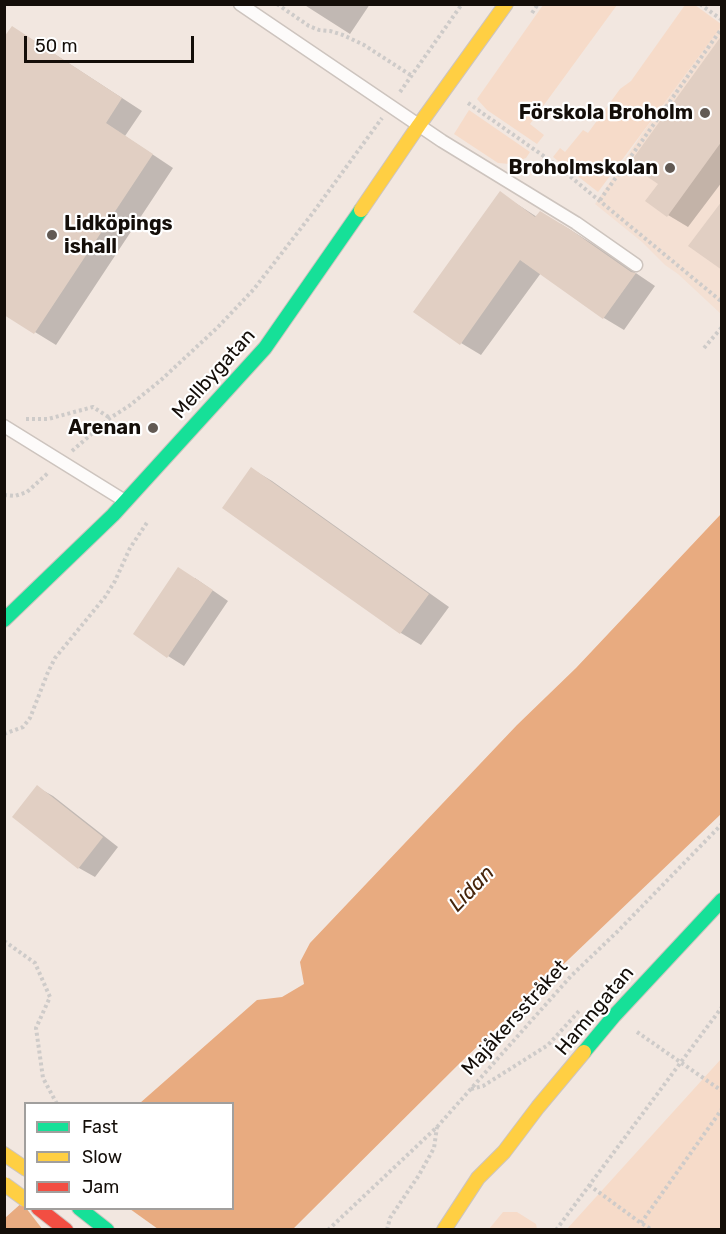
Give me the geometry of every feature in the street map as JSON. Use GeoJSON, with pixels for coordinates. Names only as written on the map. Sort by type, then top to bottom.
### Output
{"type":"FeatureCollection","features":[{"type":"Feature","properties":{"kind":"main road","name":"Mellbygatan"},"geometry":{"type":"LineString","coordinates":[[4,620],[113,515],[265,348],[506,4]]}},
{"type":"Feature","properties":{"kind":"main road","name":"Hamngatan"},"geometry":{"type":"LineString","coordinates":[[504,1152],[538,1107],[614,1016],[722,900]]}},
{"type":"Feature","properties":{"kind":"main road"},"geometry":{"type":"LineString","coordinates":[[480,1201],[504,1152]]}},
{"type":"Feature","properties":{"kind":"main road"},"geometry":{"type":"LineString","coordinates":[[444,1230],[478,1178],[504,1152]]}},
{"type":"Feature","properties":{"kind":"main road"},"geometry":{"type":"LineString","coordinates":[[4,1154],[24,1168]]}},
{"type":"Feature","properties":{"kind":"main road"},"geometry":{"type":"LineString","coordinates":[[4,1184],[24,1199]]}},
{"type":"Feature","properties":{"kind":"main road"},"geometry":{"type":"LineString","coordinates":[[39,1210],[66,1230]]}},
{"type":"Feature","properties":{"kind":"main road"},"geometry":{"type":"LineString","coordinates":[[80,1210],[107,1230]]}},
{"type":"Feature","properties":{"kind":"lane"},"geometry":{"type":"LineString","coordinates":[[240,4],[442,141],[576,223],[636,265]]}},
{"type":"Feature","properties":{"kind":"lane"},"geometry":{"type":"LineString","coordinates":[[4,426],[126,501]]}},
{"type":"Feature","properties":{"kind":"path"},"geometry":{"type":"LineString","coordinates":[[277,4],[309,26],[343,35],[364,45],[412,76]]}},
{"type":"Feature","properties":{"kind":"path"},"geometry":{"type":"LineString","coordinates":[[4,495],[15,496],[27,492],[38,483],[110,418],[129,406],[160,380],[218,327],[254,289],[312,214],[462,4]]}},
{"type":"Feature","properties":{"kind":"path"},"geometry":{"type":"LineString","coordinates":[[700,4],[722,20]]}},
{"type":"Feature","properties":{"kind":"path"},"geometry":{"type":"LineString","coordinates":[[600,200],[722,28]]}},
{"type":"Feature","properties":{"kind":"path"},"geometry":{"type":"LineString","coordinates":[[467,103],[555,164],[722,302]]}},
{"type":"Feature","properties":{"kind":"path"},"geometry":{"type":"LineString","coordinates":[[704,348],[722,327]]}},
{"type":"Feature","properties":{"kind":"path"},"geometry":{"type":"LineString","coordinates":[[21,418],[48,418],[93,407],[110,418]]}},
{"type":"Feature","properties":{"kind":"path","name":"Majåkersstråket"},"geometry":{"type":"LineString","coordinates":[[328,1230],[437,1127],[571,976],[722,824]]}},
{"type":"Feature","properties":{"kind":"path"},"geometry":{"type":"LineString","coordinates":[[4,941],[34,963],[50,997],[36,1028],[43,1078],[56,1102]]}},
{"type":"Feature","properties":{"kind":"path"},"geometry":{"type":"LineString","coordinates":[[556,1230],[722,1007]]}},
{"type":"Feature","properties":{"kind":"path"},"geometry":{"type":"LineString","coordinates":[[470,1090],[483,1086],[548,1045],[582,1009]]}},
{"type":"Feature","properties":{"kind":"path"},"geometry":{"type":"LineString","coordinates":[[614,1016],[722,1090]]}},
{"type":"Feature","properties":{"kind":"path"},"geometry":{"type":"LineString","coordinates":[[641,1223],[722,1109]]}},
{"type":"Feature","properties":{"kind":"path"},"geometry":{"type":"LineString","coordinates":[[387,1230],[390,1218],[434,1148],[437,1127]]}},
{"type":"Feature","properties":{"kind":"path"},"geometry":{"type":"LineString","coordinates":[[589,1185],[652,1230]]}},
{"type":"Feature","properties":{"kind":"shaded area"},"geometry":{"type":"Polygon","coordinates":[[[543,5],[617,5],[530,124],[544,135],[537,144],[487,110],[477,99],[543,5]]]}},
{"type":"Feature","properties":{"kind":"shaded area"},"geometry":{"type":"Polygon","coordinates":[[[685,5],[695,5],[721,24],[721,27],[598,192],[553,157],[560,148],[565,152],[583,130],[588,133],[620,89],[631,81],[685,5]]]}},
{"type":"Feature","properties":{"kind":"shaded area","name":"Broholmskolan"},"geometry":{"type":"Polygon","coordinates":[[[721,27],[721,314],[642,242],[595,204],[644,131],[721,27]]]}},
{"type":"Feature","properties":{"kind":"shaded area"},"geometry":{"type":"Polygon","coordinates":[[[469,110],[530,152],[526,158],[510,164],[498,163],[454,134],[469,110]]]}},
{"type":"Feature","properties":{"kind":"shaded area"},"geometry":{"type":"Polygon","coordinates":[[[721,1059],[721,1229],[567,1229],[721,1059]]]}},
{"type":"Feature","properties":{"kind":"shaded area"},"geometry":{"type":"Polygon","coordinates":[[[503,1212],[517,1212],[536,1224],[537,1229],[489,1229],[503,1212]]]}},
{"type":"Feature","properties":{"kind":"water","name":"Lidan"},"geometry":{"type":"Polygon","coordinates":[[[721,514],[721,814],[461,1062],[293,1229],[5,1230],[5,1218],[24,1201],[24,1210],[234,1210],[234,1102],[141,1102],[257,1000],[282,997],[304,984],[300,962],[310,943],[517,725],[576,668],[721,514]]]}},
{"type":"Feature","properties":{"kind":"pier"},"geometry":{"type":"Polygon","coordinates":[[[28,1210],[131,1210],[158,1229],[43,1230],[28,1210]]]}},
{"type":"Feature","properties":{"kind":"building","name":"Lidköpings ishall"},"geometry":{"type":"Polygon","coordinates":[[[12,26],[122,98],[106,123],[153,154],[34,334],[4,315],[4,37],[12,26]]]}},
{"type":"Feature","properties":{"kind":"building"},"geometry":{"type":"Polygon","coordinates":[[[722,35],[722,141],[667,217],[645,201],[658,184],[629,164],[722,35]]]}},
{"type":"Feature","properties":{"kind":"building"},"geometry":{"type":"Polygon","coordinates":[[[500,191],[535,217],[540,211],[631,272],[636,273],[603,319],[520,260],[460,345],[413,312],[500,191]]]}},
{"type":"Feature","properties":{"kind":"building"},"geometry":{"type":"Polygon","coordinates":[[[722,201],[722,270],[688,246],[722,201]]]}},
{"type":"Feature","properties":{"kind":"building"},"geometry":{"type":"Polygon","coordinates":[[[251,467],[429,594],[400,634],[222,508],[251,467]]]}},
{"type":"Feature","properties":{"kind":"building"},"geometry":{"type":"Polygon","coordinates":[[[178,567],[213,590],[167,658],[133,634],[178,567]]]}},
{"type":"Feature","properties":{"kind":"building"},"geometry":{"type":"Polygon","coordinates":[[[37,785],[103,837],[78,869],[12,817],[37,785]]]}},
{"type":"Feature","properties":{"kind":"traffic: fast"},"geometry":{"type":"LineString","coordinates":[[4,620],[113,515],[265,348],[361,210]]}},
{"type":"Feature","properties":{"kind":"traffic: fast"},"geometry":{"type":"LineString","coordinates":[[584,1052],[614,1016],[722,900]]}},
{"type":"Feature","properties":{"kind":"traffic: fast"},"geometry":{"type":"LineString","coordinates":[[82,1210],[107,1230]]}},
{"type":"Feature","properties":{"kind":"traffic: slow"},"geometry":{"type":"LineString","coordinates":[[361,210],[506,4]]}},
{"type":"Feature","properties":{"kind":"traffic: slow"},"geometry":{"type":"LineString","coordinates":[[444,1230],[478,1178],[504,1152],[584,1052]]}},
{"type":"Feature","properties":{"kind":"traffic: slow"},"geometry":{"type":"LineString","coordinates":[[4,1154],[24,1168]]}},
{"type":"Feature","properties":{"kind":"traffic: slow"},"geometry":{"type":"LineString","coordinates":[[4,1184],[24,1199]]}},
{"type":"Feature","properties":{"kind":"traffic: jam"},"geometry":{"type":"LineString","coordinates":[[41,1210],[66,1230]]}},
{"type":"Feature","properties":{"kind":"place","name":"Förskola Broholm"},"geometry":{"type":"Point","coordinates":[705,113]}},
{"type":"Feature","properties":{"kind":"place","name":"Broholmskolan"},"geometry":{"type":"Point","coordinates":[670,168]}},
{"type":"Feature","properties":{"kind":"place","name":"Lidköpings ishall"},"geometry":{"type":"Point","coordinates":[52,235]}},
{"type":"Feature","properties":{"kind":"place","name":"Arenan"},"geometry":{"type":"Point","coordinates":[153,428]}}]}
